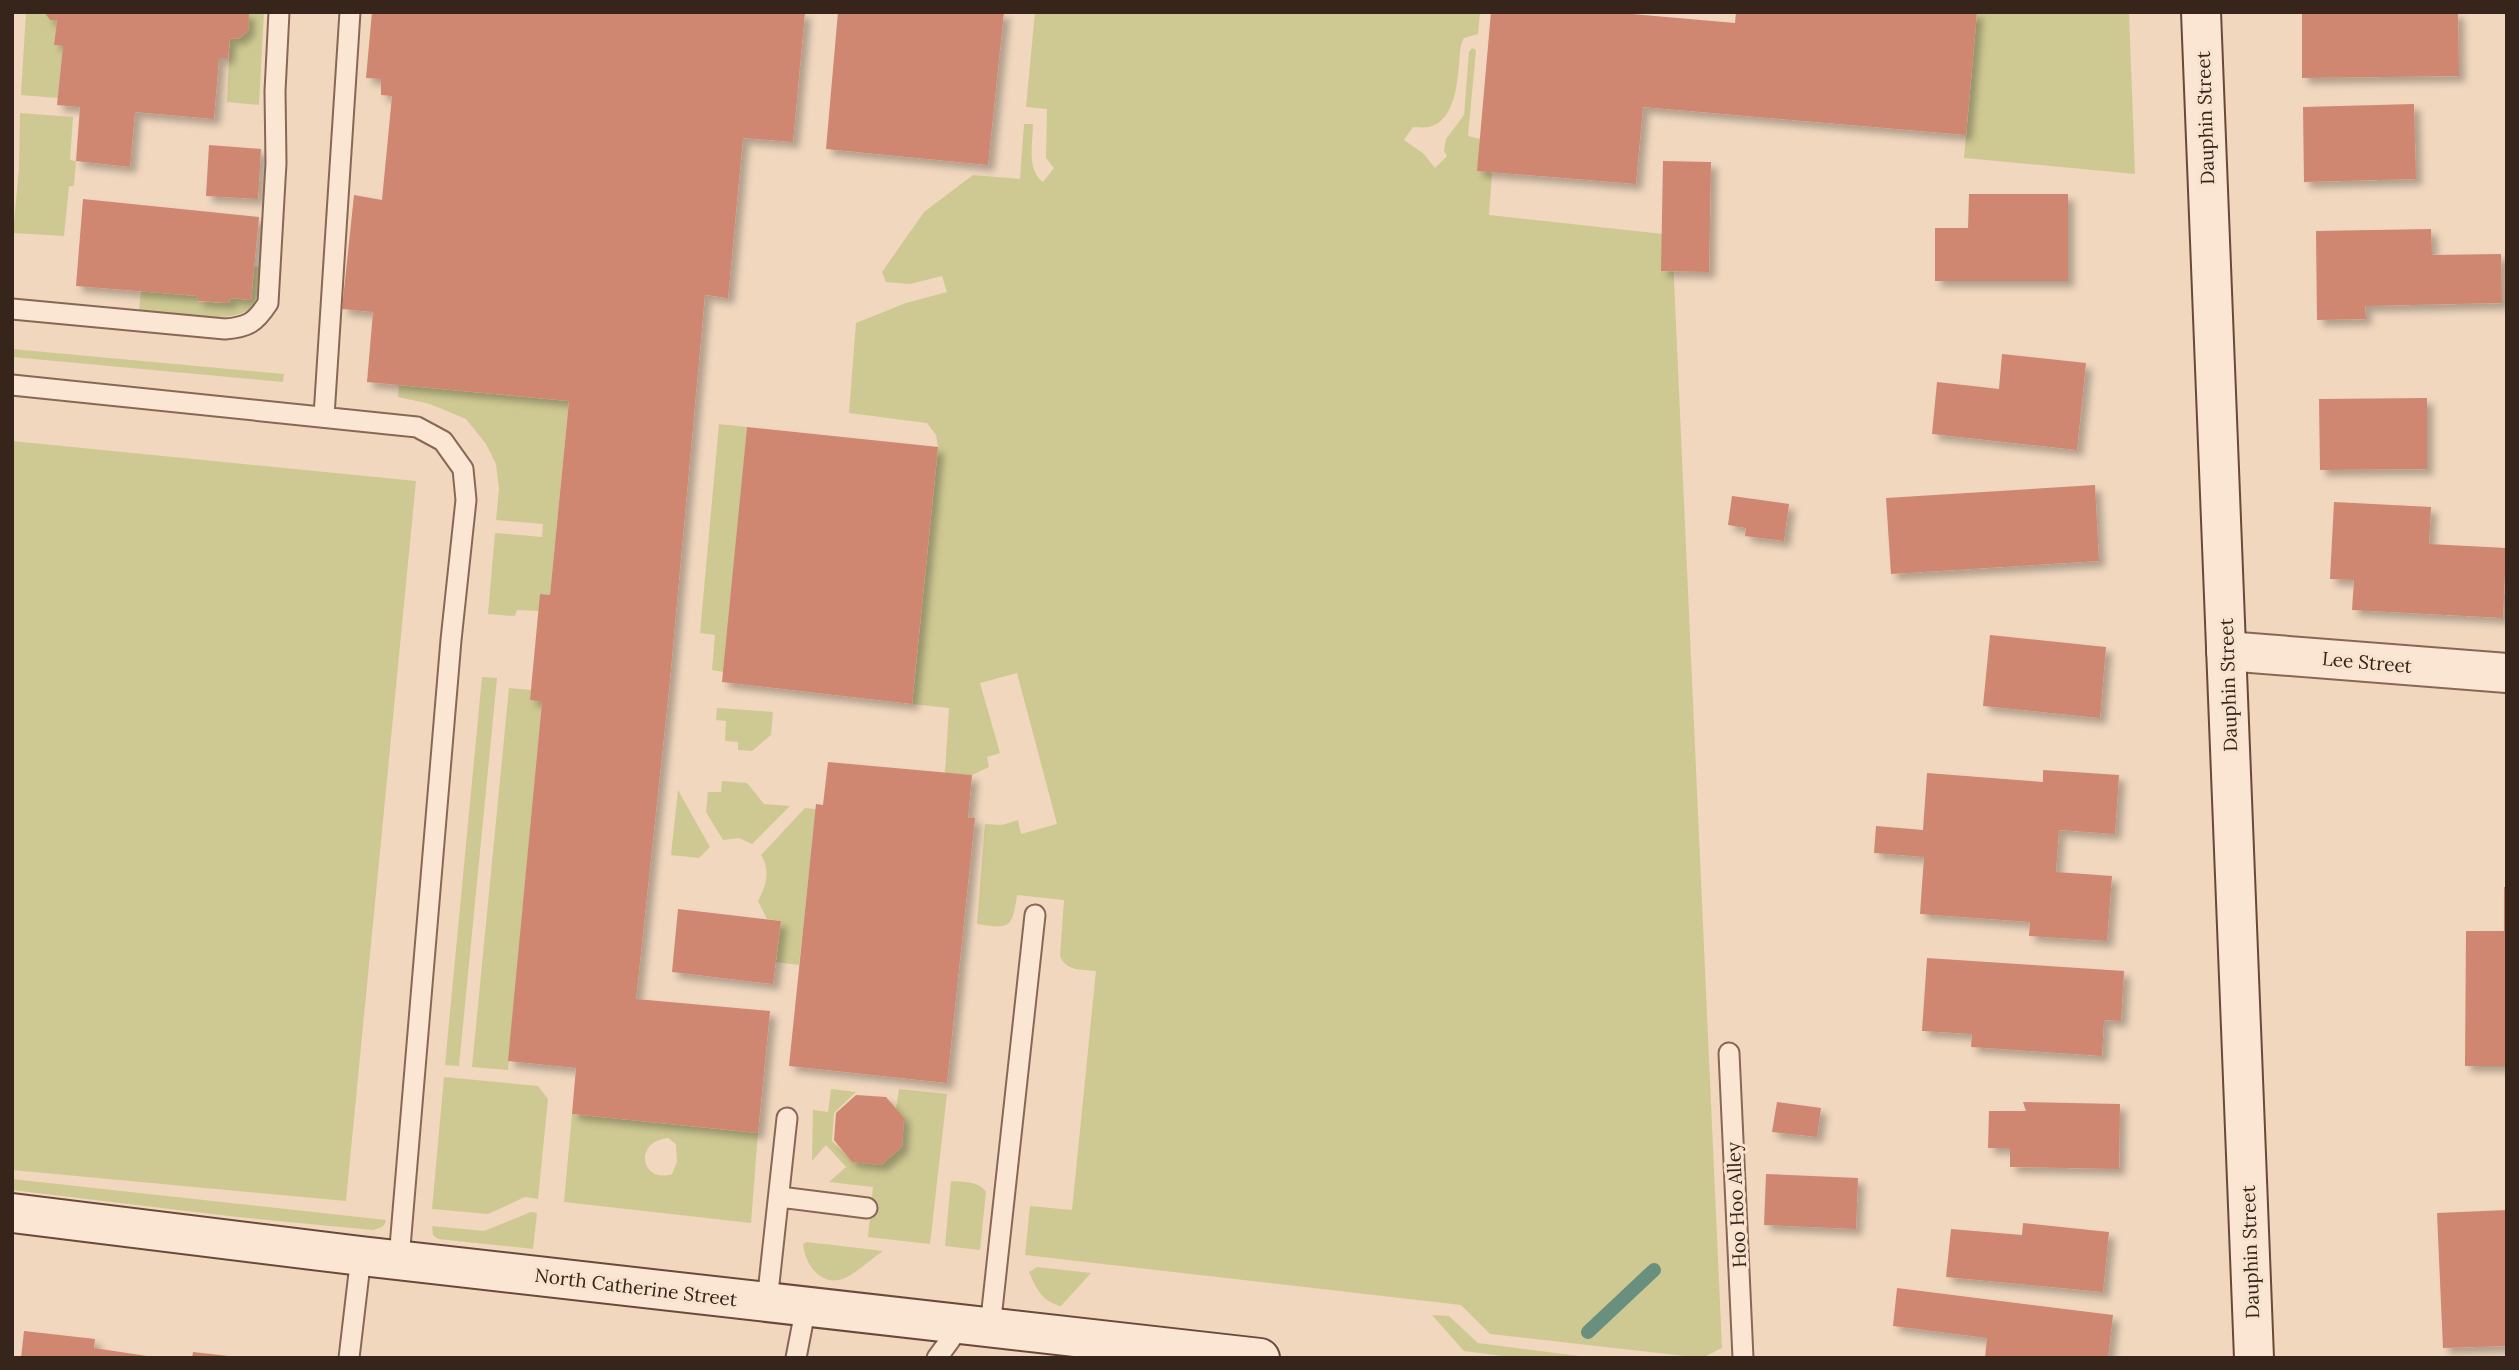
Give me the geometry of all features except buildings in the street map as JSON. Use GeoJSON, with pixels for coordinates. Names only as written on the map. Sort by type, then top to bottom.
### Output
{"type":"FeatureCollection","features":[{"type":"Feature","properties":{"kind":"street","name":"Dauphin Street"},"geometry":{"type":"LineString","coordinates":[[2201,12],[2254,1358]]}},
{"type":"Feature","properties":{"kind":"street","name":"Lee Street"},"geometry":{"type":"LineString","coordinates":[[2226,650],[2507,673]]}},
{"type":"Feature","properties":{"kind":"street","name":"North Catherine Street"},"geometry":{"type":"LineString","coordinates":[[12,1213],[361,1256],[1260,1358]]}},
{"type":"Feature","properties":{"kind":"lane"},"geometry":{"type":"LineString","coordinates":[[12,309],[225,329],[245,328],[259,317],[268,303],[276,163],[275,91],[279,12]]}},
{"type":"Feature","properties":{"kind":"lane"},"geometry":{"type":"LineString","coordinates":[[324,416],[350,12]]}},
{"type":"Feature","properties":{"kind":"lane"},"geometry":{"type":"LineString","coordinates":[[12,384],[417,427],[443,441],[463,469],[466,500],[451,640],[399,1259]]}},
{"type":"Feature","properties":{"kind":"lane"},"geometry":{"type":"LineString","coordinates":[[937,1358],[976,1326],[1035,915]]}},
{"type":"Feature","properties":{"kind":"lane","name":"Hoo Hoo Alley"},"geometry":{"type":"LineString","coordinates":[[1729,1053],[1743,1358]]}},
{"type":"Feature","properties":{"kind":"lane"},"geometry":{"type":"LineString","coordinates":[[767,1302],[787,1118]]}},
{"type":"Feature","properties":{"kind":"lane"},"geometry":{"type":"LineString","coordinates":[[779,1197],[867,1208]]}},
{"type":"Feature","properties":{"kind":"lane"},"geometry":{"type":"LineString","coordinates":[[349,1358],[361,1256]]}},
{"type":"Feature","properties":{"kind":"lane"},"geometry":{"type":"LineString","coordinates":[[796,1358],[806,1306]]}},
{"type":"Feature","properties":{"kind":"shaded area"},"geometry":{"type":"Polygon","coordinates":[[[26,12],[44,12],[50,20],[57,20],[54,45],[63,46],[58,98],[21,95],[26,12]]]}},
{"type":"Feature","properties":{"kind":"shaded area"},"geometry":{"type":"Polygon","coordinates":[[[247,12],[264,12],[259,105],[227,102],[230,38],[238,39],[248,31],[247,12]]]}},
{"type":"Feature","properties":{"kind":"shaded area"},"geometry":{"type":"Polygon","coordinates":[[[1035,12],[1480,12],[1478,34],[1464,38],[1461,44],[1455,92],[1449,110],[1437,123],[1427,127],[1413,127],[1404,140],[1424,154],[1435,168],[1447,156],[1444,151],[1446,139],[1464,115],[1469,52],[1472,48],[1476,50],[1468,136],[1480,139],[1492,172],[1489,215],[1672,235],[1722,1348],[1702,1358],[1490,1334],[1461,1305],[1025,1255],[1030,1206],[1072,1210],[1096,971],[1080,970],[1066,965],[1060,956],[1064,900],[1017,895],[1013,915],[1008,924],[977,924],[985,824],[1002,825],[1018,820],[1021,834],[1057,824],[1017,673],[980,683],[1000,753],[987,757],[989,767],[972,775],[945,773],[949,708],[912,704],[938,447],[936,435],[927,423],[849,413],[856,323],[906,303],[947,292],[942,276],[910,284],[886,282],[882,272],[924,212],[973,175],[1020,179],[1024,124],[1033,124],[1032,163],[1038,177],[1043,182],[1054,168],[1046,158],[1047,109],[1026,107],[1035,12]]]}},
{"type":"Feature","properties":{"kind":"shaded area"},"geometry":{"type":"Polygon","coordinates":[[[1977,12],[2129,12],[2135,174],[1964,158],[1977,12]]]}},
{"type":"Feature","properties":{"kind":"shaded area"},"geometry":{"type":"Polygon","coordinates":[[[20,113],[73,117],[70,160],[76,161],[74,186],[69,186],[64,236],[13,233],[19,168],[20,113]]]}},
{"type":"Feature","properties":{"kind":"shaded area"},"geometry":{"type":"Polygon","coordinates":[[[254,266],[261,267],[257,295],[253,305],[240,314],[197,317],[139,311],[141,291],[198,296],[198,302],[229,303],[230,298],[251,300],[254,266]]]}},
{"type":"Feature","properties":{"kind":"shaded area"},"geometry":{"type":"Polygon","coordinates":[[[12,349],[284,374],[283,382],[12,357],[12,349]]]}},
{"type":"Feature","properties":{"kind":"shaded area"},"geometry":{"type":"Polygon","coordinates":[[[399,385],[569,401],[550,595],[540,595],[539,611],[517,610],[515,616],[488,614],[495,533],[542,537],[543,524],[496,520],[499,489],[496,464],[486,444],[466,419],[430,404],[398,397],[399,385]]]}},
{"type":"Feature","properties":{"kind":"shaded area"},"geometry":{"type":"Polygon","coordinates":[[[719,424],[747,427],[724,672],[712,670],[715,635],[700,633],[719,424]]]}},
{"type":"Feature","properties":{"kind":"shaded area"},"geometry":{"type":"Polygon","coordinates":[[[12,441],[416,481],[346,1201],[12,1170],[12,441]]]}},
{"type":"Feature","properties":{"kind":"shaded area"},"geometry":{"type":"Polygon","coordinates":[[[482,677],[497,678],[459,1066],[445,1065],[482,677]]]}},
{"type":"Feature","properties":{"kind":"shaded area"},"geometry":{"type":"Polygon","coordinates":[[[509,688],[531,690],[530,700],[542,702],[508,1070],[472,1067],[509,688]]]}},
{"type":"Feature","properties":{"kind":"shaded area"},"geometry":{"type":"Polygon","coordinates":[[[717,708],[773,712],[771,735],[752,751],[738,750],[738,742],[725,741],[726,721],[716,720],[717,708]]]}},
{"type":"Feature","properties":{"kind":"shaded area"},"geometry":{"type":"Polygon","coordinates":[[[722,781],[747,783],[764,804],[790,806],[752,844],[739,838],[723,840],[706,812],[708,792],[721,792],[722,781]]]}},
{"type":"Feature","properties":{"kind":"shaded area"},"geometry":{"type":"Polygon","coordinates":[[[678,790],[710,847],[699,858],[671,855],[678,790]]]}},
{"type":"Feature","properties":{"kind":"shaded area"},"geometry":{"type":"Polygon","coordinates":[[[805,808],[816,809],[799,965],[776,962],[781,921],[767,919],[758,901],[766,878],[766,867],[761,855],[805,808]]]}},
{"type":"Feature","properties":{"kind":"shaded area"},"geometry":{"type":"Polygon","coordinates":[[[444,1077],[538,1086],[548,1099],[538,1199],[525,1197],[488,1214],[432,1209],[444,1077]]]}},
{"type":"Feature","properties":{"kind":"shaded area"},"geometry":{"type":"Polygon","coordinates":[[[831,1089],[856,1092],[834,1113],[832,1141],[849,1158],[896,1109],[899,1089],[947,1094],[930,1244],[868,1237],[873,1187],[829,1182],[846,1167],[826,1145],[812,1161],[813,1110],[828,1112],[831,1089]]]}},
{"type":"Feature","properties":{"kind":"shaded area"},"geometry":{"type":"Polygon","coordinates":[[[572,1114],[758,1133],[751,1223],[564,1202],[572,1114]],[[668,1138],[649,1147],[645,1161],[648,1168],[662,1175],[672,1174],[677,1162],[676,1144],[668,1138]]]}},
{"type":"Feature","properties":{"kind":"shaded area"},"geometry":{"type":"Polygon","coordinates":[[[12,1179],[386,1220],[383,1226],[373,1230],[237,1217],[12,1190],[12,1179]]]}},
{"type":"Feature","properties":{"kind":"shaded area"},"geometry":{"type":"Polygon","coordinates":[[[951,1181],[975,1184],[986,1192],[980,1250],[945,1246],[951,1181]]]}},
{"type":"Feature","properties":{"kind":"shaded area"},"geometry":{"type":"Polygon","coordinates":[[[531,1212],[537,1213],[533,1249],[438,1239],[433,1235],[432,1226],[484,1231],[531,1212]]]}},
{"type":"Feature","properties":{"kind":"shaded area"},"geometry":{"type":"Polygon","coordinates":[[[807,1242],[883,1251],[845,1278],[829,1280],[811,1267],[804,1252],[803,1244],[807,1242]]]}},
{"type":"Feature","properties":{"kind":"shaded area"},"geometry":{"type":"Polygon","coordinates":[[[1037,1267],[1091,1273],[1061,1306],[1044,1298],[1037,1289],[1029,1272],[1037,1267]]]}},
{"type":"Feature","properties":{"kind":"shaded area"},"geometry":{"type":"Polygon","coordinates":[[[1432,1315],[1449,1316],[1478,1343],[1595,1358],[1519,1358],[1464,1351],[1432,1315]]]}},
{"type":"Feature","properties":{"kind":"waterway"},"geometry":{"type":"LineString","coordinates":[[1588,1332],[1654,1270]]}}]}
